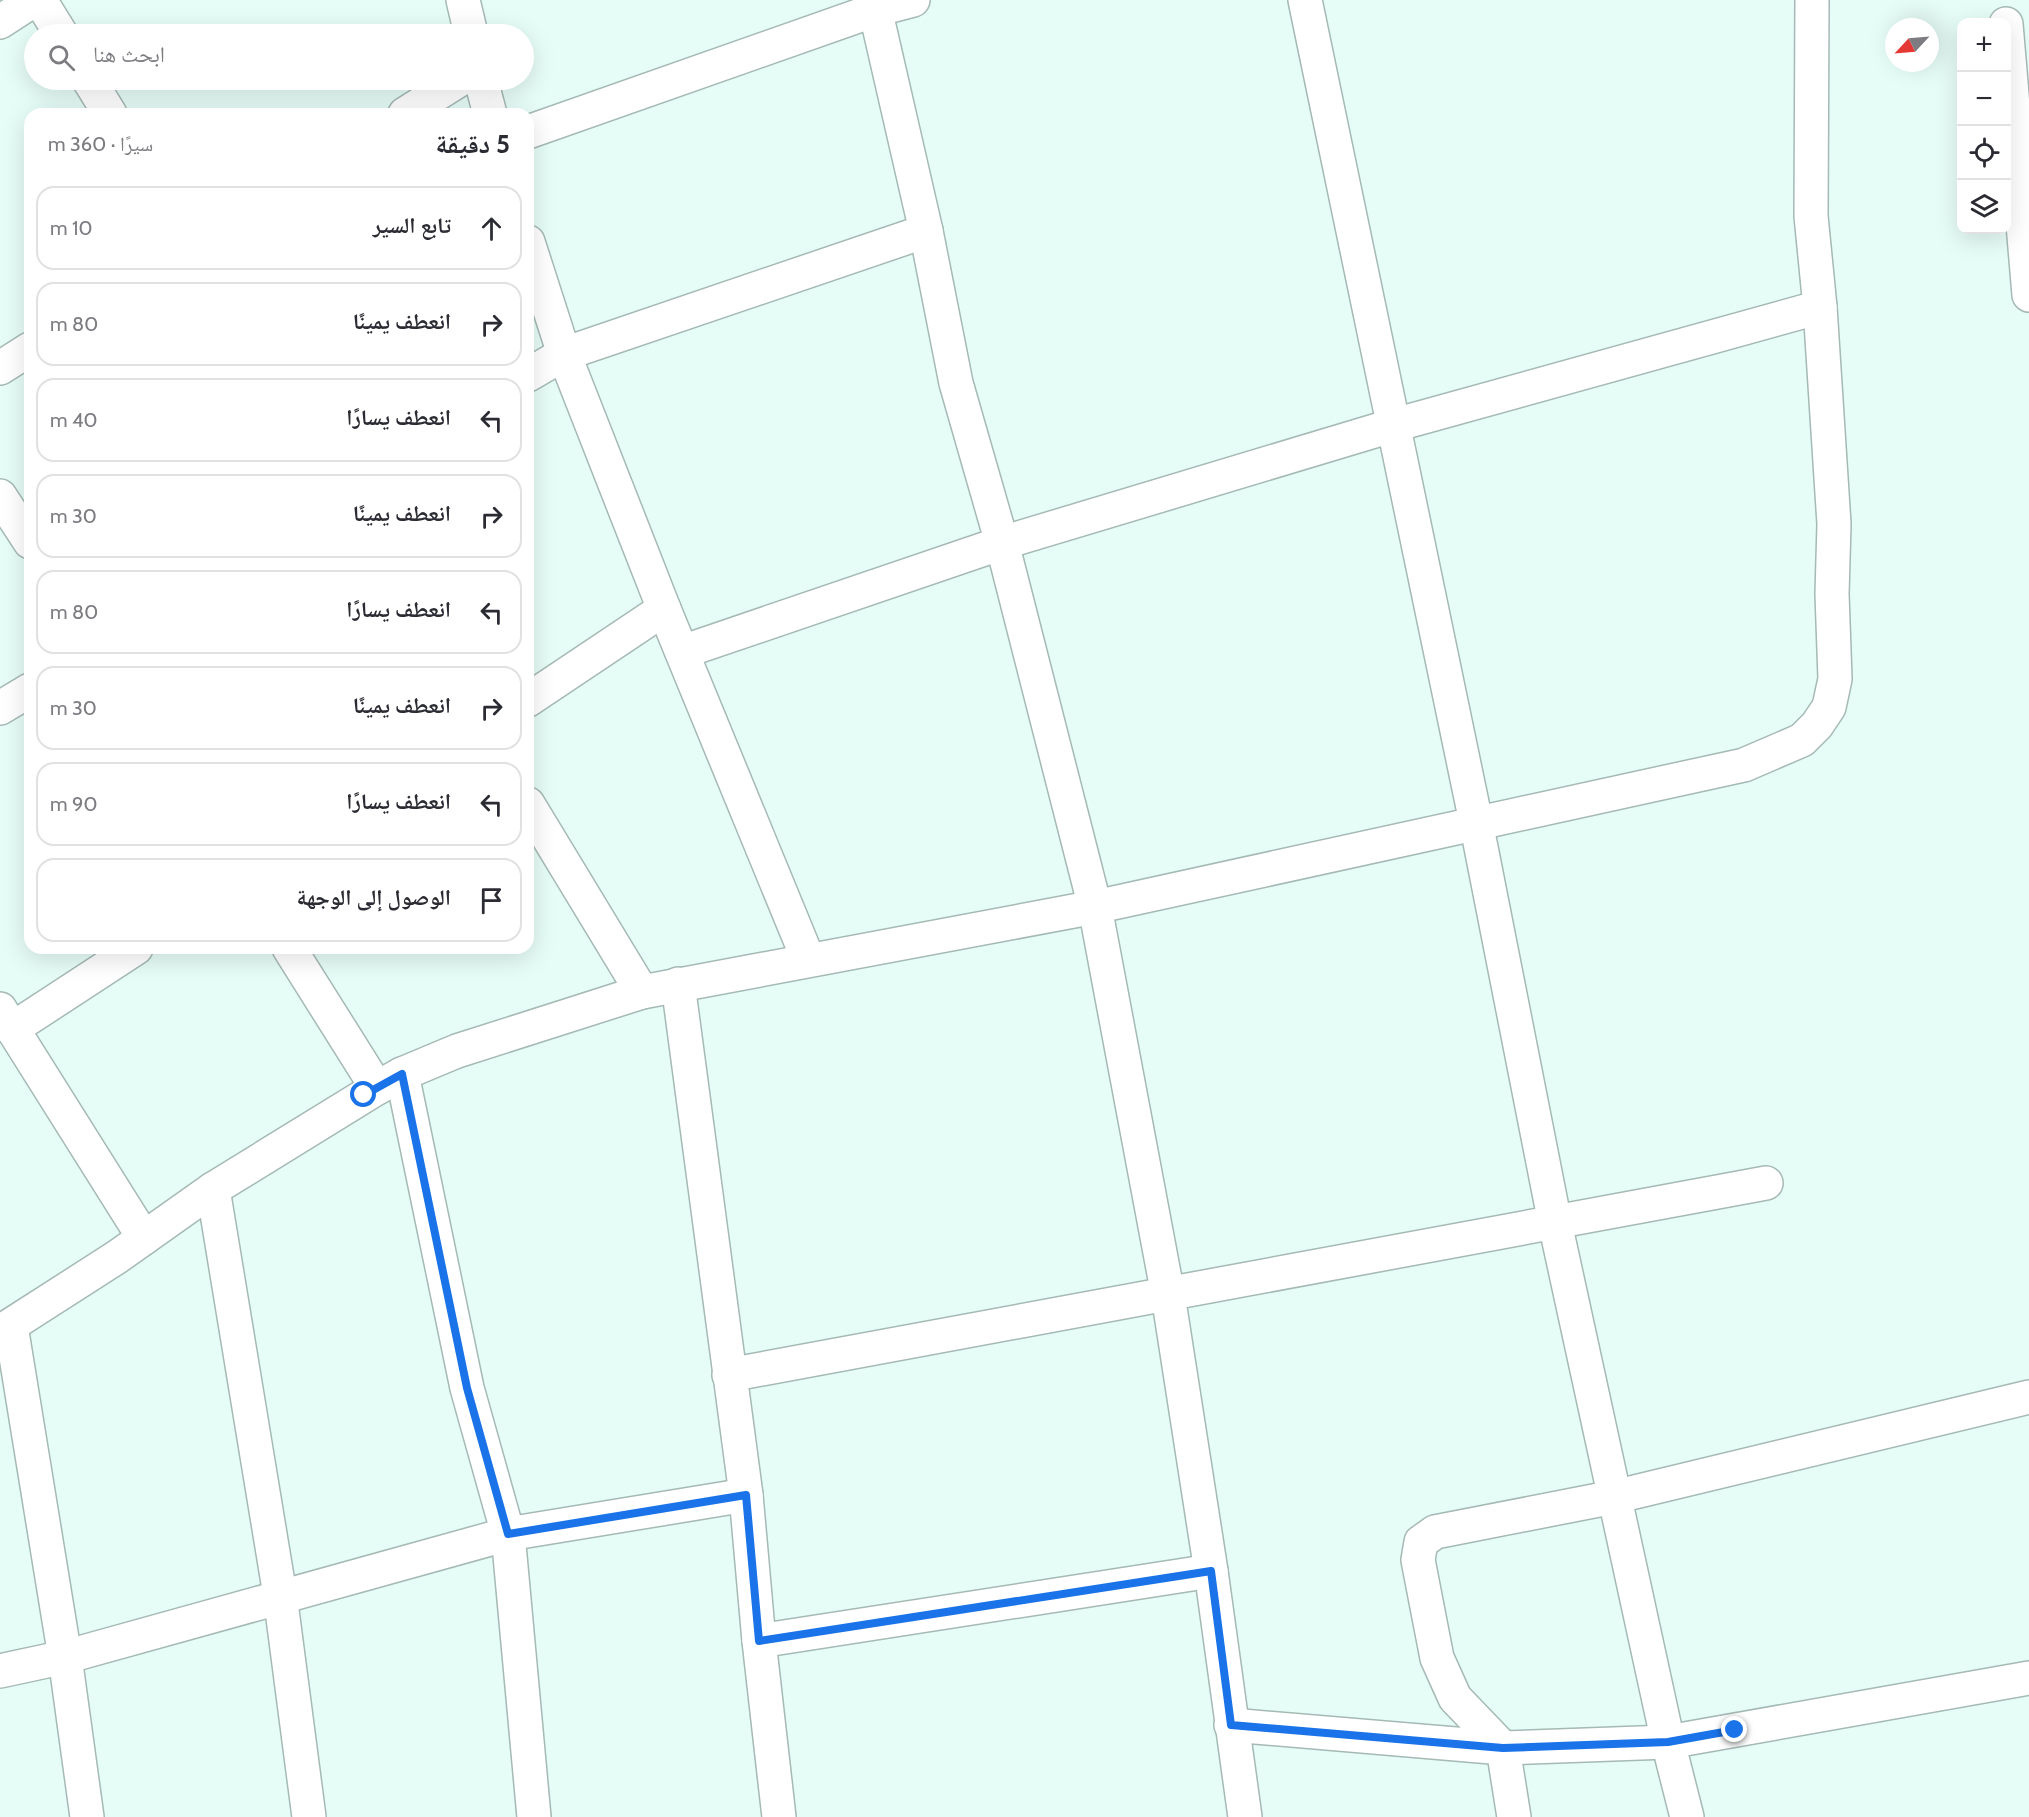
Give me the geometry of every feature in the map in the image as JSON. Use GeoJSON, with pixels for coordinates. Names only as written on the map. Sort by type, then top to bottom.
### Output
{"type":"FeatureCollection","features":[{"type":"Feature","properties":{"kind":"street"},"geometry":{"type":"LineString","coordinates":[[0,22],[34,0]]}},
{"type":"Feature","properties":{"kind":"street"},"geometry":{"type":"LineString","coordinates":[[40,0],[55,24]]}},
{"type":"Feature","properties":{"kind":"street"},"geometry":{"type":"LineString","coordinates":[[464,0],[469,24]]}},
{"type":"Feature","properties":{"kind":"street"},"geometry":{"type":"LineString","coordinates":[[534,130],[874,5],[913,0]]}},
{"type":"Feature","properties":{"kind":"street"},"geometry":{"type":"LineString","coordinates":[[1305,0],[1391,426],[1476,822],[1555,1223],[1668,1742],[1687,1817]]}},
{"type":"Feature","properties":{"kind":"street"},"geometry":{"type":"LineString","coordinates":[[87,1817],[65,1657],[6,1329],[144,1238],[213,1189],[390,1081],[457,1051],[642,992],[808,959],[1095,907],[1744,765],[1802,740],[1817,725],[1829,707],[1835,679],[1832,594],[1834,524],[1820,308],[1811,216],[1812,0]]}},
{"type":"Feature","properties":{"kind":"street"},"geometry":{"type":"LineString","coordinates":[[2004,0],[2006,18]]}},
{"type":"Feature","properties":{"kind":"street"},"geometry":{"type":"LineString","coordinates":[[874,5],[926,231],[956,383],[1002,543],[1095,907],[1168,1295],[1211,1571],[1245,1817]]}},
{"type":"Feature","properties":{"kind":"street"},"geometry":{"type":"LineString","coordinates":[[2011,44],[2021,87],[2029,295]]}},
{"type":"Feature","properties":{"kind":"street"},"geometry":{"type":"LineString","coordinates":[[95,90],[106,108]]}},
{"type":"Feature","properties":{"kind":"street"},"geometry":{"type":"LineString","coordinates":[[415,108],[443,90]]}},
{"type":"Feature","properties":{"kind":"street"},"geometry":{"type":"LineString","coordinates":[[484,90],[489,108]]}},
{"type":"Feature","properties":{"kind":"street"},"geometry":{"type":"LineString","coordinates":[[534,372],[564,354],[926,231]]}},
{"type":"Feature","properties":{"kind":"street"},"geometry":{"type":"LineString","coordinates":[[534,261],[564,354],[664,609],[808,959]]}},
{"type":"Feature","properties":{"kind":"street"},"geometry":{"type":"LineString","coordinates":[[682,652],[1002,543],[1391,426],[1820,308]]}},
{"type":"Feature","properties":{"kind":"street"},"geometry":{"type":"LineString","coordinates":[[0,368],[24,353]]}},
{"type":"Feature","properties":{"kind":"street"},"geometry":{"type":"LineString","coordinates":[[0,496],[24,533]]}},
{"type":"Feature","properties":{"kind":"street"},"geometry":{"type":"LineString","coordinates":[[534,696],[664,609]]}},
{"type":"Feature","properties":{"kind":"street"},"geometry":{"type":"LineString","coordinates":[[0,708],[24,694]]}},
{"type":"Feature","properties":{"kind":"street"},"geometry":{"type":"LineString","coordinates":[[534,814],[642,992]]}},
{"type":"Feature","properties":{"kind":"street"},"geometry":{"type":"LineString","coordinates":[[125,954],[6,1019],[144,1238]]}},
{"type":"Feature","properties":{"kind":"street"},"geometry":{"type":"LineString","coordinates":[[294,954],[390,1081],[464,1376],[508,1534],[534,1817]]}},
{"type":"Feature","properties":{"kind":"street"},"geometry":{"type":"LineString","coordinates":[[678,984],[746,1495],[759,1641],[779,1817]]}},
{"type":"Feature","properties":{"kind":"street"},"geometry":{"type":"LineString","coordinates":[[729,1375],[1766,1183]]}},
{"type":"Feature","properties":{"kind":"street"},"geometry":{"type":"LineString","coordinates":[[213,1189],[280,1595],[309,1817]]}},
{"type":"Feature","properties":{"kind":"street"},"geometry":{"type":"LineString","coordinates":[[1514,1817],[1503,1748],[1455,1698],[1437,1658],[1418,1560],[1421,1542],[1435,1532],[1614,1497],[2029,1397]]}},
{"type":"Feature","properties":{"kind":"street"},"geometry":{"type":"LineString","coordinates":[[0,1671],[65,1657],[280,1595],[508,1534],[746,1495]]}},
{"type":"Feature","properties":{"kind":"street"},"geometry":{"type":"LineString","coordinates":[[759,1641],[1211,1571]]}},
{"type":"Feature","properties":{"kind":"street"},"geometry":{"type":"LineString","coordinates":[[1231,1725],[1503,1748],[1668,1742],[2029,1678]]}},
{"type":"Feature","properties":{"kind":"route"},"geometry":{"type":"LineString","coordinates":[[364,1095],[402,1074],[467,1388],[508,1534],[746,1495],[759,1641],[1211,1571],[1231,1725],[1503,1748],[1668,1742],[1735,1730]]}}]}
